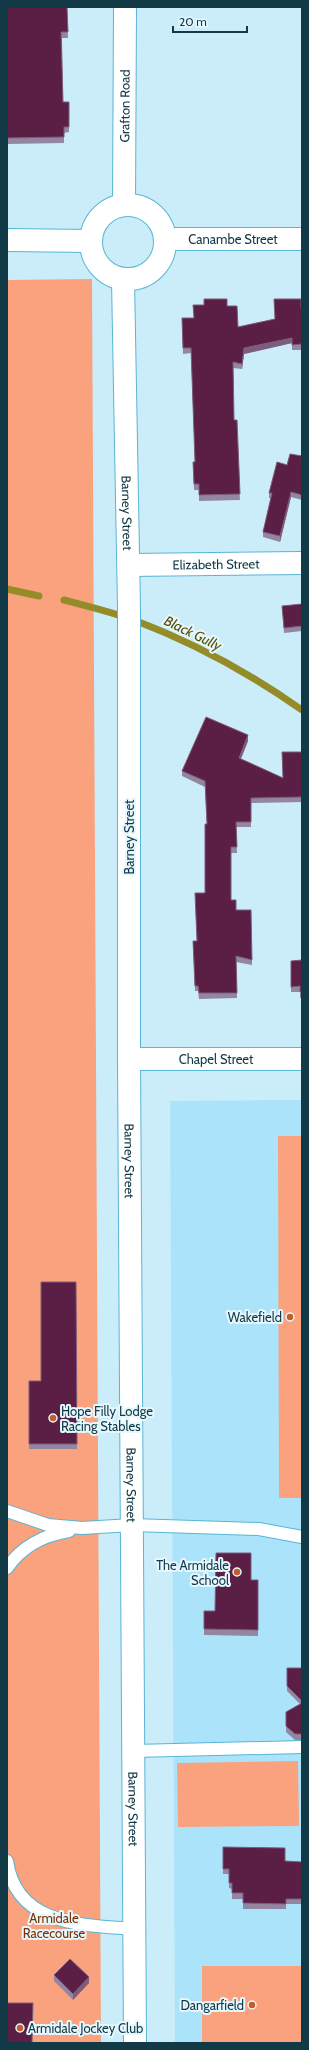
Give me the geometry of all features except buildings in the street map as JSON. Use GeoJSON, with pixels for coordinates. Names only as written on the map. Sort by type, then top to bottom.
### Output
{"type":"FeatureCollection","features":[{"type":"Feature","properties":{"kind":"main road","name":"Grafton Road"},"geometry":{"type":"LineString","coordinates":[[124,205],[125,7]]}},
{"type":"Feature","properties":{"kind":"main road"},"geometry":{"type":"LineString","coordinates":[[124,205],[144,208],[152,214],[163,230],[165,239],[162,255],[154,268],[146,275],[123,279],[108,273],[101,267],[92,250],[91,241],[96,224],[101,217],[108,211],[124,205]]}},
{"type":"Feature","properties":{"kind":"main road","name":"Canambe Street"},"geometry":{"type":"LineString","coordinates":[[165,239],[302,239]]}},
{"type":"Feature","properties":{"kind":"main road"},"geometry":{"type":"LineString","coordinates":[[7,240],[91,241]]}},
{"type":"Feature","properties":{"kind":"main road","name":"Barney Street"},"geometry":{"type":"LineString","coordinates":[[123,279],[129,565],[129,1059],[135,2043]]}},
{"type":"Feature","properties":{"kind":"main road","name":"Elizabeth Street"},"geometry":{"type":"LineString","coordinates":[[129,565],[302,563]]}},
{"type":"Feature","properties":{"kind":"main road","name":"Chapel Street"},"geometry":{"type":"LineString","coordinates":[[129,1059],[302,1058]]}},
{"type":"Feature","properties":{"kind":"lane"},"geometry":{"type":"LineString","coordinates":[[7,1511],[48,1525],[82,1528]]}},
{"type":"Feature","properties":{"kind":"lane"},"geometry":{"type":"LineString","coordinates":[[7,1568],[15,1556],[37,1541],[59,1532],[82,1528],[132,1525],[259,1529],[302,1537]]}},
{"type":"Feature","properties":{"kind":"lane"},"geometry":{"type":"LineString","coordinates":[[133,1751],[302,1747]]}},
{"type":"Feature","properties":{"kind":"lane"},"geometry":{"type":"LineString","coordinates":[[7,1861],[19,1894],[26,1903],[41,1913],[63,1921],[85,1926],[134,1929]]}},
{"type":"Feature","properties":{"kind":"shaded area","name":"The Armidale School"},"geometry":{"type":"Polygon","coordinates":[[[302,1100],[302,2043],[175,2043],[170,1101],[302,1100]]]}},
{"type":"Feature","properties":{"kind":"green space","name":"Armidale Racecourse"},"geometry":{"type":"Polygon","coordinates":[[[92,279],[101,2043],[7,2043],[7,280],[92,279]]]}},
{"type":"Feature","properties":{"kind":"green space","name":"Wakefield"},"geometry":{"type":"Polygon","coordinates":[[[278,1136],[302,1136],[302,1498],[279,1498],[278,1136]]]}},
{"type":"Feature","properties":{"kind":"green space"},"geometry":{"type":"Polygon","coordinates":[[[298,1761],[299,1826],[178,1827],[177,1763],[298,1761]]]}},
{"type":"Feature","properties":{"kind":"green space","name":"Dangarfield"},"geometry":{"type":"Polygon","coordinates":[[[202,1966],[302,1966],[302,2043],[202,2043],[202,1966]]]}},
{"type":"Feature","properties":{"kind":"waterway","name":"Black Gully"},"geometry":{"type":"LineString","coordinates":[[7,589],[39,596]]}},
{"type":"Feature","properties":{"kind":"waterway","name":"Black Gully"},"geometry":{"type":"LineString","coordinates":[[64,600],[134,620],[178,638],[242,672],[302,710]]}},
{"type":"Feature","properties":{"kind":"place","name":"Wakefield"},"geometry":{"type":"Point","coordinates":[290,1317]}},
{"type":"Feature","properties":{"kind":"place","name":"Hope Filly Lodge Racing Stables"},"geometry":{"type":"Point","coordinates":[53,1418]}},
{"type":"Feature","properties":{"kind":"place","name":"The Armidale School"},"geometry":{"type":"Point","coordinates":[237,1572]}},
{"type":"Feature","properties":{"kind":"place","name":"Dangarfield"},"geometry":{"type":"Point","coordinates":[252,2005]}},
{"type":"Feature","properties":{"kind":"place","name":"Armidale Jockey Club"},"geometry":{"type":"Point","coordinates":[20,2028]}}]}
